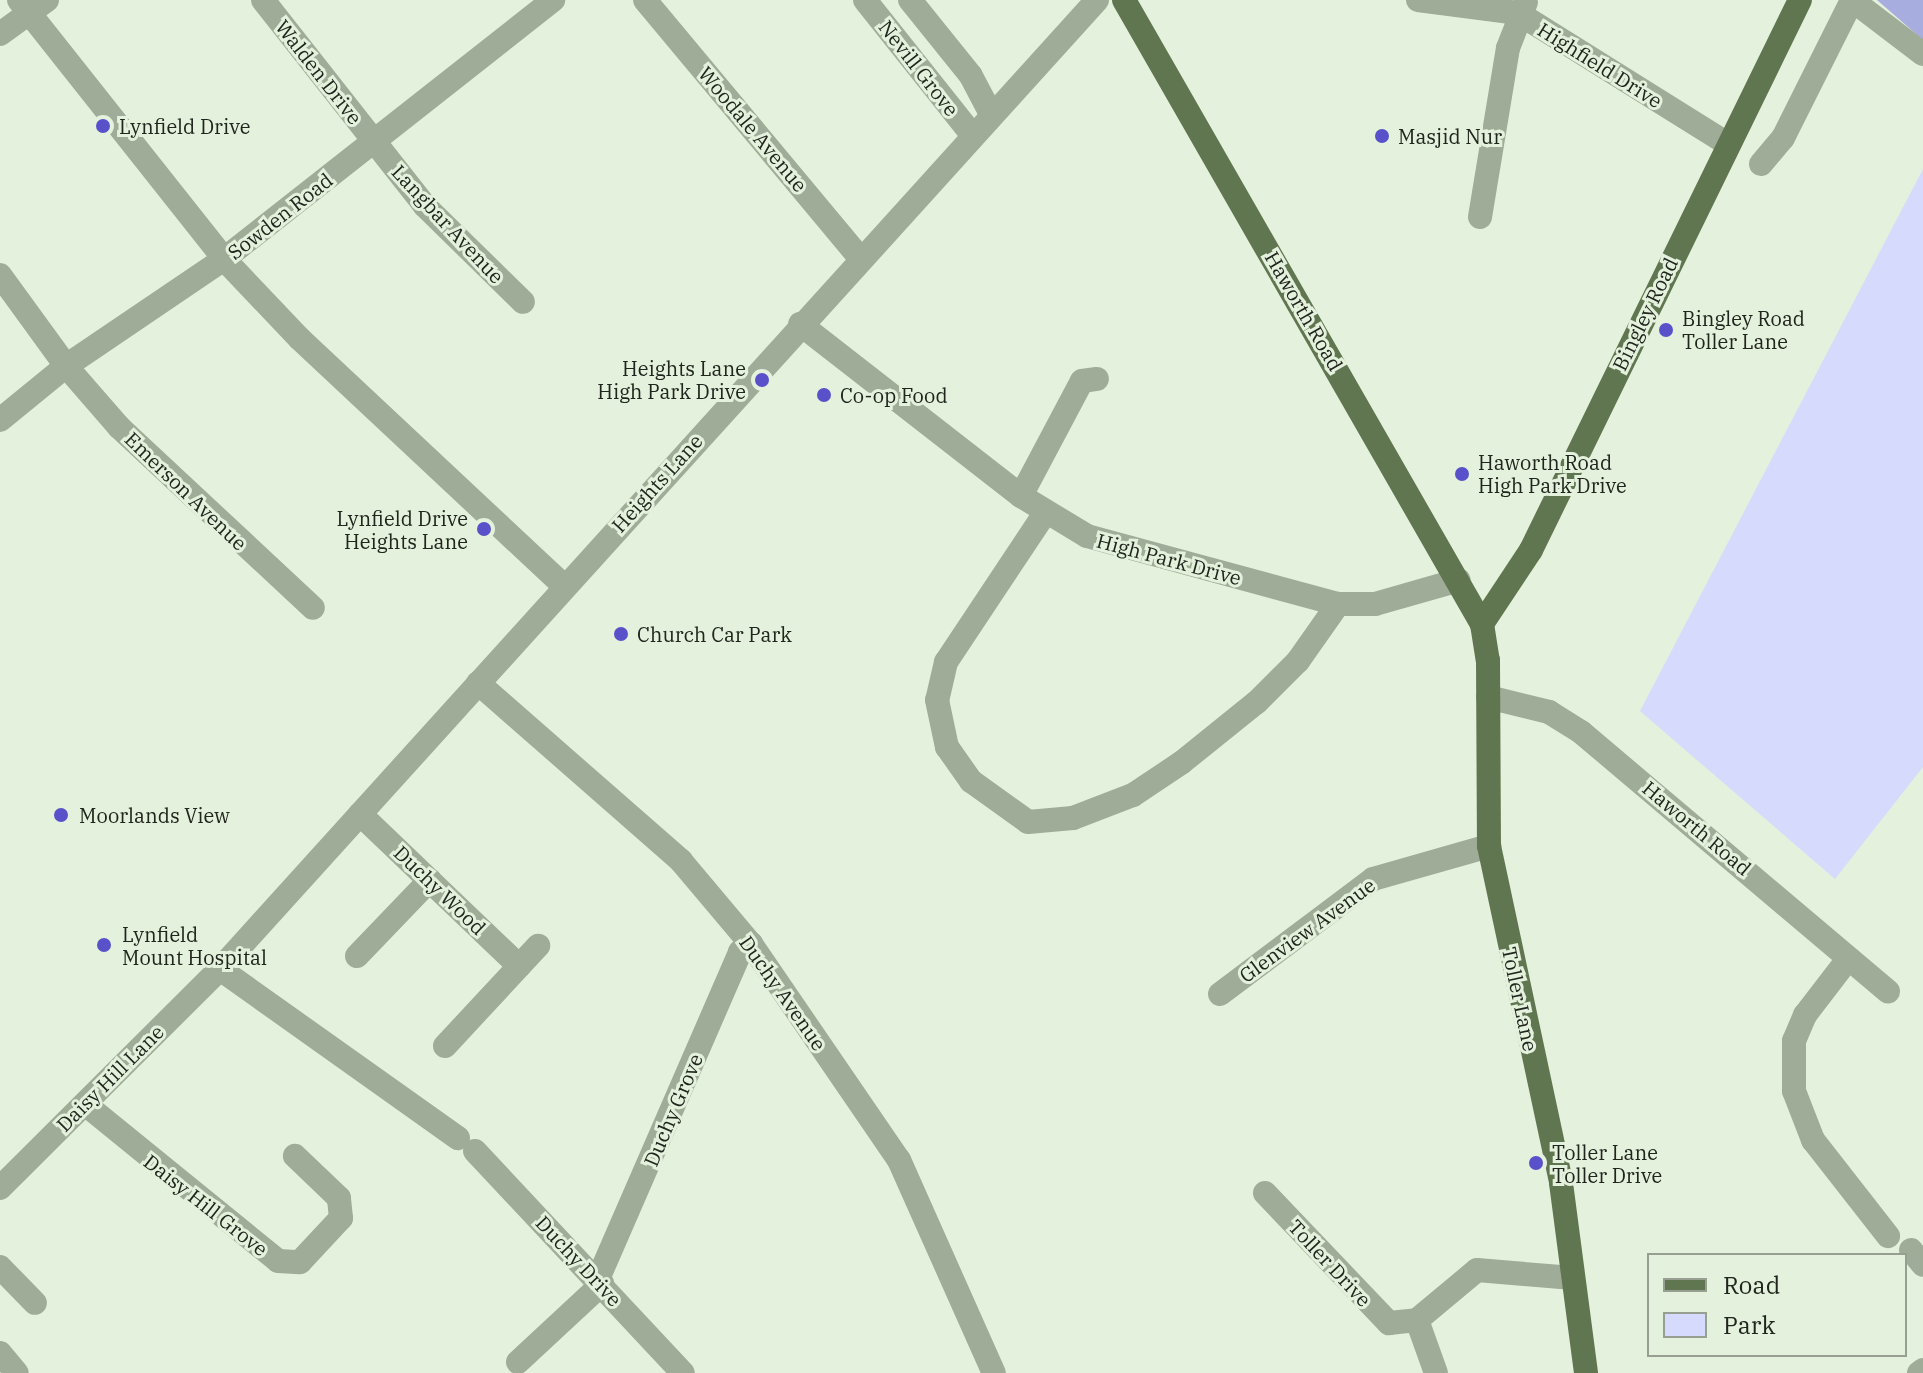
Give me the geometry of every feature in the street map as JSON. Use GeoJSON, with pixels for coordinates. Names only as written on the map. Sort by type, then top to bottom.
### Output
{"type":"FeatureCollection","features":[{"type":"Feature","properties":{"kind":"main road","name":"Bingley Road"},"geometry":{"type":"LineString","coordinates":[[1482,624],[1531,550],[1800,0]]}},
{"type":"Feature","properties":{"kind":"main road","name":"Haworth Road"},"geometry":{"type":"LineString","coordinates":[[1133,2],[1482,624]]}},
{"type":"Feature","properties":{"kind":"main road","name":"Toller Lane"},"geometry":{"type":"LineString","coordinates":[[1482,624],[1488,697],[1489,846],[1561,1183],[1586,1373]]}},
{"type":"Feature","properties":{"kind":"street","name":"Walden Drive"},"geometry":{"type":"LineString","coordinates":[[263,0],[374,143]]}},
{"type":"Feature","properties":{"kind":"street","name":"Sowden Road"},"geometry":{"type":"LineString","coordinates":[[0,420],[66,366],[224,259],[553,0]]}},
{"type":"Feature","properties":{"kind":"street","name":"Woodale Avenue"},"geometry":{"type":"LineString","coordinates":[[645,0],[860,258]]}},
{"type":"Feature","properties":{"kind":"street","name":"Nevill Grove"},"geometry":{"type":"LineString","coordinates":[[865,0],[973,136]]}},
{"type":"Feature","properties":{"kind":"street"},"geometry":{"type":"LineString","coordinates":[[910,0],[971,76],[991,114]]}},
{"type":"Feature","properties":{"kind":"street","name":"Heights Lane"},"geometry":{"type":"LineString","coordinates":[[220,969],[800,324],[1097,0]]}},
{"type":"Feature","properties":{"kind":"street","name":"Highfield Drive"},"geometry":{"type":"LineString","coordinates":[[1418,0],[1523,7],[1728,144]]}},
{"type":"Feature","properties":{"kind":"street"},"geometry":{"type":"LineString","coordinates":[[1761,164],[1783,138],[1852,0],[1923,54]]}},
{"type":"Feature","properties":{"kind":"street"},"geometry":{"type":"LineString","coordinates":[[0,34],[32,5],[224,259],[300,339],[564,586]]}},
{"type":"Feature","properties":{"kind":"street"},"geometry":{"type":"LineString","coordinates":[[1480,217],[1523,7]]}},
{"type":"Feature","properties":{"kind":"street","name":"Langbar Avenue"},"geometry":{"type":"LineString","coordinates":[[374,143],[425,206],[523,302]]}},
{"type":"Feature","properties":{"kind":"street","name":"Emerson Avenue"},"geometry":{"type":"LineString","coordinates":[[0,275],[66,366],[119,427],[313,608]]}},
{"type":"Feature","properties":{"kind":"street","name":"High Park Drive"},"geometry":{"type":"LineString","coordinates":[[800,324],[1021,496],[1087,536],[1338,604],[1375,604],[1459,580]]}},
{"type":"Feature","properties":{"kind":"street"},"geometry":{"type":"LineString","coordinates":[[1021,496],[1082,381],[1097,379]]}},
{"type":"Feature","properties":{"kind":"street"},"geometry":{"type":"LineString","coordinates":[[1045,513],[946,662],[937,700],[947,747],[971,781],[1028,822],[1073,818],[1133,795],[1181,763],[1288,671],[1338,604]]}},
{"type":"Feature","properties":{"kind":"street","name":"Duchy Avenue"},"geometry":{"type":"LineString","coordinates":[[478,683],[681,861],[751,944],[899,1160],[994,1373]]}},
{"type":"Feature","properties":{"kind":"street","name":"Haworth Road"},"geometry":{"type":"LineString","coordinates":[[1488,697],[1549,712],[1581,732],[1888,991]]}},
{"type":"Feature","properties":{"kind":"street","name":"Duchy Wood"},"geometry":{"type":"LineString","coordinates":[[360,814],[519,966]]}},
{"type":"Feature","properties":{"kind":"street","name":"Glenview Avenue"},"geometry":{"type":"LineString","coordinates":[[1220,994],[1373,879],[1489,846]]}},
{"type":"Feature","properties":{"kind":"street"},"geometry":{"type":"LineString","coordinates":[[357,956],[430,880]]}},
{"type":"Feature","properties":{"kind":"street","name":"Duchy Grove"},"geometry":{"type":"LineString","coordinates":[[600,1281],[740,952],[751,944]]}},
{"type":"Feature","properties":{"kind":"street"},"geometry":{"type":"LineString","coordinates":[[445,1046],[538,946]]}},
{"type":"Feature","properties":{"kind":"street"},"geometry":{"type":"LineString","coordinates":[[1848,959],[1805,1015],[1794,1041],[1792,1078],[1800,1114],[1813,1140],[1888,1236]]}},
{"type":"Feature","properties":{"kind":"street","name":"Daisy Hill Lane"},"geometry":{"type":"LineString","coordinates":[[0,1188],[220,969]]}},
{"type":"Feature","properties":{"kind":"street","name":"Duchy Drive"},"geometry":{"type":"LineString","coordinates":[[220,969],[466,1144],[600,1281],[683,1373]]}},
{"type":"Feature","properties":{"kind":"street","name":"Daisy Hill Grove"},"geometry":{"type":"LineString","coordinates":[[85,1104],[278,1261],[300,1262],[341,1218],[339,1198],[295,1156]]}},
{"type":"Feature","properties":{"kind":"street","name":"Toller Drive"},"geometry":{"type":"LineString","coordinates":[[1265,1193],[1389,1323],[1417,1320]]}},
{"type":"Feature","properties":{"kind":"street"},"geometry":{"type":"LineString","coordinates":[[0,1267],[35,1303]]}},
{"type":"Feature","properties":{"kind":"street"},"geometry":{"type":"LineString","coordinates":[[1436,1373],[1417,1320],[1477,1270],[1573,1278]]}},
{"type":"Feature","properties":{"kind":"street"},"geometry":{"type":"LineString","coordinates":[[518,1362],[600,1281]]}},
{"type":"Feature","properties":{"kind":"street"},"geometry":{"type":"LineString","coordinates":[[0,1353],[17,1373]]}},
{"type":"Feature","properties":{"kind":"green space"},"geometry":{"type":"Polygon","coordinates":[[[1923,169],[1923,767],[1835,879],[1640,711],[1923,169]]]}},
{"type":"Feature","properties":{"kind":"shaded area"},"geometry":{"type":"Polygon","coordinates":[[[1877,0],[1923,0],[1923,40],[1877,0]]]}},
{"type":"Feature","properties":{"kind":"place","name":"Lynfield Drive"},"geometry":{"type":"Point","coordinates":[103,126]}},
{"type":"Feature","properties":{"kind":"place","name":"Masjid Nur"},"geometry":{"type":"Point","coordinates":[1382,136]}},
{"type":"Feature","properties":{"kind":"place","name":"Bingley Road Toller Lane"},"geometry":{"type":"Point","coordinates":[1666,330]}},
{"type":"Feature","properties":{"kind":"place","name":"Heights Lane High Park Drive"},"geometry":{"type":"Point","coordinates":[762,380]}},
{"type":"Feature","properties":{"kind":"place","name":"Co-op Food"},"geometry":{"type":"Point","coordinates":[824,395]}},
{"type":"Feature","properties":{"kind":"place","name":"Haworth Road High Park Drive"},"geometry":{"type":"Point","coordinates":[1462,474]}},
{"type":"Feature","properties":{"kind":"place","name":"Lynfield Drive Heights Lane"},"geometry":{"type":"Point","coordinates":[484,529]}},
{"type":"Feature","properties":{"kind":"place","name":"Church Car Park"},"geometry":{"type":"Point","coordinates":[621,634]}},
{"type":"Feature","properties":{"kind":"place","name":"Moorlands View"},"geometry":{"type":"Point","coordinates":[61,815]}},
{"type":"Feature","properties":{"kind":"place","name":"Lynfield Mount Hospital"},"geometry":{"type":"Point","coordinates":[104,945]}},
{"type":"Feature","properties":{"kind":"place","name":"Toller Lane Toller Drive"},"geometry":{"type":"Point","coordinates":[1536,1163]}}]}
